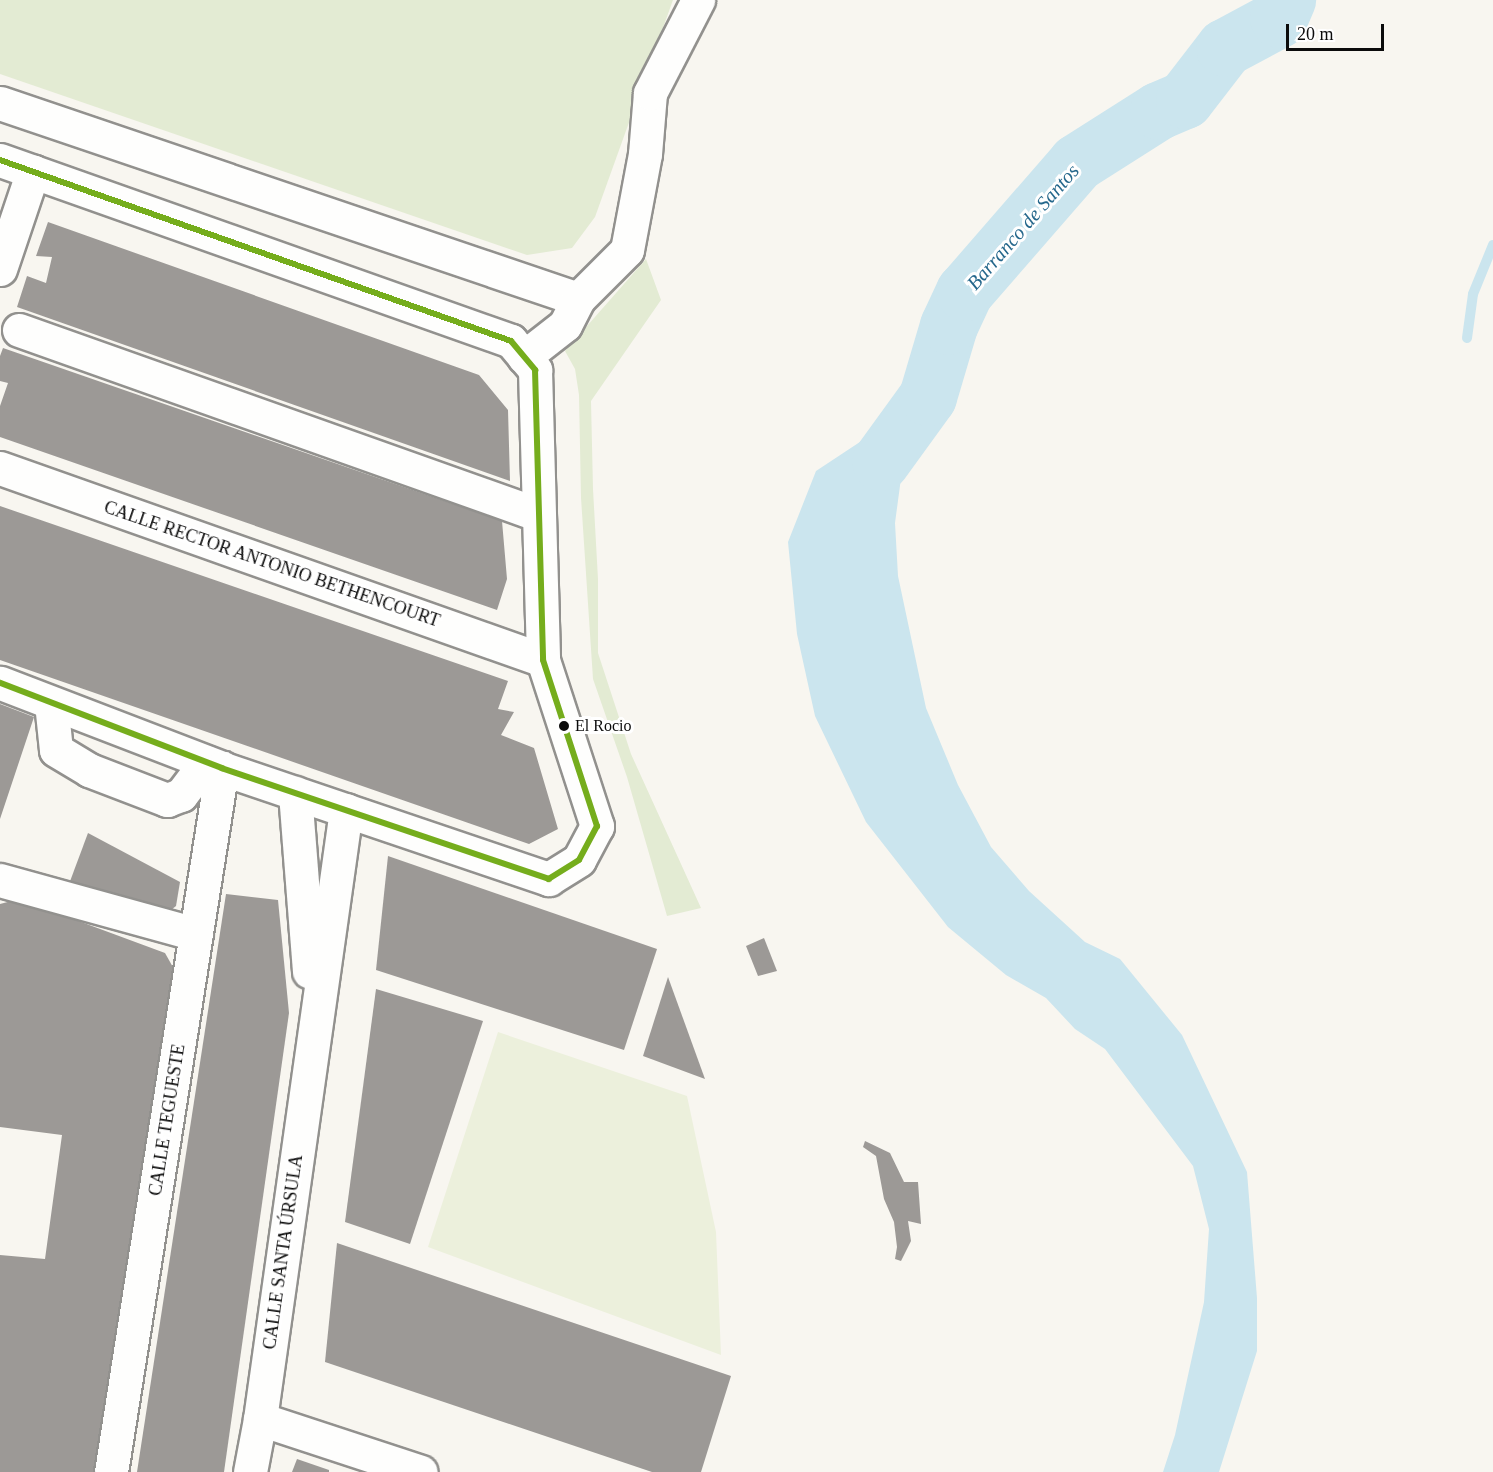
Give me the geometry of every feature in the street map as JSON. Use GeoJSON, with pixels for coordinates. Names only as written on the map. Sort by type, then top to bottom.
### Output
{"type":"FeatureCollection","features":[{"type":"Feature","properties":{"kind":"street"},"geometry":{"type":"LineString","coordinates":[[524,357],[565,325],[578,299],[627,250],[645,154],[650,93],[698,0]]}},
{"type":"Feature","properties":{"kind":"street"},"geometry":{"type":"LineString","coordinates":[[0,103],[578,299]]}},
{"type":"Feature","properties":{"kind":"street"},"geometry":{"type":"LineString","coordinates":[[0,160],[511,341],[535,370],[537,514],[543,660],[597,826],[579,860],[549,879],[214,765],[0,683]]}},
{"type":"Feature","properties":{"kind":"street"},"geometry":{"type":"LineString","coordinates":[[0,269],[33,171]]}},
{"type":"Feature","properties":{"kind":"street"},"geometry":{"type":"LineString","coordinates":[[19,330],[537,514]]}},
{"type":"Feature","properties":{"kind":"street","name":"CALLE RECTOR ANTONIO BETHENCOURT"},"geometry":{"type":"LineString","coordinates":[[0,468],[543,660]]}},
{"type":"Feature","properties":{"kind":"street"},"geometry":{"type":"LineString","coordinates":[[51,703],[56,750],[89,770],[166,800],[182,795],[214,765]]}},
{"type":"Feature","properties":{"kind":"street","name":"CALLE TEGUESTE"},"geometry":{"type":"LineString","coordinates":[[111,1472],[196,934],[214,765]]}},
{"type":"Feature","properties":{"kind":"street","name":"CALLE SANTA ÚRSULA"},"geometry":{"type":"LineString","coordinates":[[295,793],[314,1032]]}},
{"type":"Feature","properties":{"kind":"street","name":"CALLE SANTA ÚRSULA"},"geometry":{"type":"LineString","coordinates":[[250,1472],[260,1419],[346,810]]}},
{"type":"Feature","properties":{"kind":"street"},"geometry":{"type":"LineString","coordinates":[[0,880],[196,934]]}},
{"type":"Feature","properties":{"kind":"street"},"geometry":{"type":"LineString","coordinates":[[260,1419],[421,1472]]}},
{"type":"Feature","properties":{"kind":"green space"},"geometry":{"type":"Polygon","coordinates":[[[0,0],[673,0],[595,217],[572,248],[527,255],[0,74],[0,0]]]}},
{"type":"Feature","properties":{"kind":"green space"},"geometry":{"type":"Polygon","coordinates":[[[646,259],[661,300],[591,401],[598,579],[598,653],[631,754],[701,908],[667,916],[627,777],[593,679],[581,498],[579,395],[575,369],[565,351],[646,259]]]}},
{"type":"Feature","properties":{"kind":"green space"},"geometry":{"type":"Polygon","coordinates":[[[498,1032],[687,1096],[716,1232],[721,1355],[428,1247],[498,1032]]]}},
{"type":"Feature","properties":{"kind":"water"},"geometry":{"type":"Polygon","coordinates":[[[928,397],[904,456],[895,523],[898,576],[926,708],[958,785],[991,847],[1029,891],[1085,942],[1120,959],[1182,1035],[1247,1172],[1257,1298],[1257,1351],[1219,1472],[1163,1472],[1175,1435],[1204,1302],[1209,1229],[1193,1166],[1105,1049],[1075,1029],[1046,998],[1006,975],[948,927],[866,822],[815,716],[797,634],[788,542],[816,471],[928,397]]]}},
{"type":"Feature","properties":{"kind":"building"},"geometry":{"type":"Polygon","coordinates":[[[48,222],[479,375],[508,410],[510,481],[17,307],[27,276],[46,283],[52,257],[36,256],[48,222]]]}},
{"type":"Feature","properties":{"kind":"building"},"geometry":{"type":"Polygon","coordinates":[[[3,348],[502,521],[507,579],[497,610],[0,437],[0,406],[8,383],[0,381],[0,356],[3,348]]]}},
{"type":"Feature","properties":{"kind":"building"},"geometry":{"type":"Polygon","coordinates":[[[0,506],[508,681],[498,709],[514,712],[501,735],[534,748],[558,829],[529,844],[0,660],[0,506]]]}},
{"type":"Feature","properties":{"kind":"building"},"geometry":{"type":"Polygon","coordinates":[[[0,704],[34,717],[0,819],[0,704]]]}},
{"type":"Feature","properties":{"kind":"building"},"geometry":{"type":"Polygon","coordinates":[[[88,833],[180,882],[176,906],[162,917],[69,884],[88,833]]]}},
{"type":"Feature","properties":{"kind":"building"},"geometry":{"type":"Polygon","coordinates":[[[388,856],[657,949],[624,1050],[376,970],[388,856]]]}},
{"type":"Feature","properties":{"kind":"building"},"geometry":{"type":"Polygon","coordinates":[[[226,894],[278,900],[289,1013],[224,1472],[137,1472],[226,894]]]}},
{"type":"Feature","properties":{"kind":"building"},"geometry":{"type":"Polygon","coordinates":[[[19,899],[165,953],[174,969],[98,1472],[0,1472],[0,1255],[45,1259],[62,1135],[0,1127],[0,904],[19,899]]]}},
{"type":"Feature","properties":{"kind":"building"},"geometry":{"type":"Polygon","coordinates":[[[764,938],[777,971],[758,976],[746,946],[764,938]]]}},
{"type":"Feature","properties":{"kind":"building"},"geometry":{"type":"Polygon","coordinates":[[[668,977],[705,1079],[643,1056],[668,977]]]}},
{"type":"Feature","properties":{"kind":"building"},"geometry":{"type":"Polygon","coordinates":[[[376,989],[483,1021],[410,1244],[345,1222],[376,989]]]}},
{"type":"Feature","properties":{"kind":"building"},"geometry":{"type":"Polygon","coordinates":[[[865,1141],[890,1153],[904,1182],[918,1182],[921,1224],[908,1221],[911,1241],[901,1261],[895,1259],[897,1247],[894,1222],[884,1199],[876,1156],[863,1147],[865,1141]]]}},
{"type":"Feature","properties":{"kind":"building"},"geometry":{"type":"Polygon","coordinates":[[[337,1243],[731,1376],[701,1472],[652,1472],[325,1362],[337,1243]]]}},
{"type":"Feature","properties":{"kind":"building"},"geometry":{"type":"Polygon","coordinates":[[[297,1459],[329,1470],[329,1472],[292,1472],[297,1459]]]}},
{"type":"Feature","properties":{"kind":"waterway","name":"Barranco de Santos"},"geometry":{"type":"LineString","coordinates":[[881,462],[928,397],[949,326],[965,292],[1077,163],[1159,111],[1185,100],[1225,48],[1279,19],[1287,0]]}},
{"type":"Feature","properties":{"kind":"waterway"},"geometry":{"type":"LineString","coordinates":[[1467,338],[1473,294],[1493,245]]}},
{"type":"Feature","properties":{"kind":"transit line"},"geometry":{"type":"LineString","coordinates":[[0,160],[511,341],[535,370],[543,660],[597,826],[579,860],[549,879],[222,768],[0,683]]}},
{"type":"Feature","properties":{"kind":"place","name":"El Rocio"},"geometry":{"type":"Point","coordinates":[564,726]}}]}
